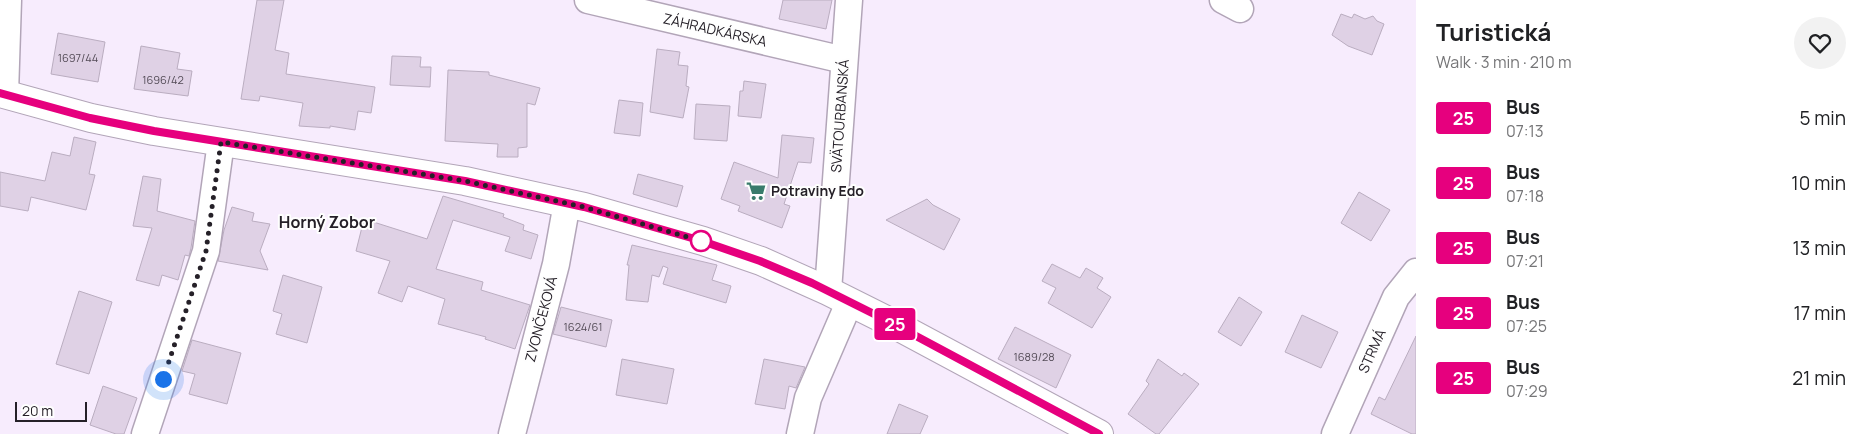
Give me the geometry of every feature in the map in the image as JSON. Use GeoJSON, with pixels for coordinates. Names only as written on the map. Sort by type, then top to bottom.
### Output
{"type":"FeatureCollection","features":[{"type":"Feature","properties":{"kind":"street"},"geometry":{"type":"LineString","coordinates":[[8,0],[2,94],[90,118],[221,142],[465,181],[567,203],[711,244],[760,261],[888,321],[1099,434]]}},
{"type":"Feature","properties":{"kind":"street","name":"ZÁHRADKÁRSKA"},"geometry":{"type":"LineString","coordinates":[[588,0],[844,60]]}},
{"type":"Feature","properties":{"kind":"street","name":"SVÄTOURBANSKÁ"},"geometry":{"type":"LineString","coordinates":[[800,434],[808,398],[838,297],[844,60],[849,0]]}},
{"type":"Feature","properties":{"kind":"street"},"geometry":{"type":"LineString","coordinates":[[145,434],[206,251],[221,142]]}},
{"type":"Feature","properties":{"kind":"street","name":"ZVONČEKOVÁ"},"geometry":{"type":"LineString","coordinates":[[512,434],[556,264],[567,203]]}},
{"type":"Feature","properties":{"kind":"street","name":"STRMÁ"},"geometry":{"type":"LineString","coordinates":[[1335,434],[1396,297],[1416,272]]}},
{"type":"Feature","properties":{"kind":"building"},"geometry":{"type":"Polygon","coordinates":[[[257,0],[284,0],[275,50],[289,53],[286,74],[375,87],[371,113],[358,111],[355,130],[330,126],[330,128],[299,126],[303,103],[260,96],[259,101],[241,99],[257,0]]]}},
{"type":"Feature","properties":{"kind":"building"},"geometry":{"type":"Polygon","coordinates":[[[783,0],[832,0],[826,29],[779,19],[783,0]]]}},
{"type":"Feature","properties":{"kind":"building"},"geometry":{"type":"Polygon","coordinates":[[[1341,14],[1352,18],[1354,14],[1365,19],[1373,16],[1377,21],[1384,24],[1372,55],[1348,46],[1332,35],[1341,14]]]}},
{"type":"Feature","properties":{"kind":"building"},"geometry":{"type":"Polygon","coordinates":[[[58,33],[105,42],[98,82],[51,74],[58,33]]]}},
{"type":"Feature","properties":{"kind":"building"},"geometry":{"type":"Polygon","coordinates":[[[141,46],[180,53],[177,69],[192,71],[188,96],[134,89],[141,46]]]}},
{"type":"Feature","properties":{"kind":"building"},"geometry":{"type":"Polygon","coordinates":[[[657,49],[680,52],[678,65],[688,66],[686,86],[689,87],[683,118],[650,112],[657,49]]]}},
{"type":"Feature","properties":{"kind":"building"},"geometry":{"type":"Polygon","coordinates":[[[392,56],[421,57],[420,67],[431,67],[430,87],[390,85],[392,56]]]}},
{"type":"Feature","properties":{"kind":"building"},"geometry":{"type":"Polygon","coordinates":[[[448,70],[489,72],[489,75],[540,88],[535,105],[527,103],[527,147],[518,148],[518,157],[497,157],[498,144],[445,141],[448,70]]]}},
{"type":"Feature","properties":{"kind":"building"},"geometry":{"type":"Polygon","coordinates":[[[744,81],[766,84],[761,118],[738,116],[740,91],[743,91],[744,81]]]}},
{"type":"Feature","properties":{"kind":"building"},"geometry":{"type":"Polygon","coordinates":[[[619,100],[643,103],[640,136],[614,133],[619,100]]]}},
{"type":"Feature","properties":{"kind":"building"},"geometry":{"type":"Polygon","coordinates":[[[696,104],[730,106],[727,141],[694,139],[696,104]]]}},
{"type":"Feature","properties":{"kind":"building","name":"Potraviny Edo"},"geometry":{"type":"Polygon","coordinates":[[[782,135],[814,138],[811,163],[798,162],[784,204],[790,206],[782,228],[738,211],[740,206],[721,199],[734,162],[778,178],[782,135]]]}},
{"type":"Feature","properties":{"kind":"building"},"geometry":{"type":"Polygon","coordinates":[[[74,137],[96,142],[89,174],[95,175],[86,210],[31,197],[28,211],[0,206],[0,172],[45,181],[52,152],[70,156],[74,137]]]}},
{"type":"Feature","properties":{"kind":"building"},"geometry":{"type":"Polygon","coordinates":[[[638,174],[683,186],[677,207],[633,194],[638,174]]]}},
{"type":"Feature","properties":{"kind":"building"},"geometry":{"type":"Polygon","coordinates":[[[143,176],[161,179],[157,211],[195,221],[189,256],[185,255],[178,280],[162,275],[159,286],[136,280],[152,228],[133,226],[143,176]]]}},
{"type":"Feature","properties":{"kind":"building"},"geometry":{"type":"Polygon","coordinates":[[[1359,192],[1390,210],[1371,241],[1341,223],[1359,192]]]}},
{"type":"Feature","properties":{"kind":"building"},"geometry":{"type":"Polygon","coordinates":[[[443,196],[504,214],[503,217],[524,225],[523,230],[538,235],[531,259],[505,251],[510,237],[453,220],[436,269],[483,282],[481,290],[530,305],[515,349],[485,339],[486,337],[438,324],[445,299],[408,286],[402,302],[378,293],[390,261],[356,251],[364,219],[427,239],[443,196]]]}},
{"type":"Feature","properties":{"kind":"building"},"geometry":{"type":"Polygon","coordinates":[[[927,199],[933,205],[960,219],[944,250],[886,220],[927,199]]]}},
{"type":"Feature","properties":{"kind":"building"},"geometry":{"type":"Polygon","coordinates":[[[232,207],[254,213],[252,221],[270,224],[260,251],[268,270],[218,261],[224,230],[232,207]]]}},
{"type":"Feature","properties":{"kind":"building"},"geometry":{"type":"Polygon","coordinates":[[[632,245],[717,265],[712,280],[731,286],[726,303],[663,284],[668,268],[663,266],[659,277],[652,275],[648,302],[626,300],[629,265],[627,265],[632,245]]]}},
{"type":"Feature","properties":{"kind":"building"},"geometry":{"type":"Polygon","coordinates":[[[1052,264],[1080,278],[1086,268],[1103,278],[1097,288],[1111,297],[1092,328],[1048,303],[1056,288],[1042,281],[1052,264]]]}},
{"type":"Feature","properties":{"kind":"building"},"geometry":{"type":"Polygon","coordinates":[[[283,275],[322,287],[307,343],[276,334],[282,314],[273,311],[283,275]]]}},
{"type":"Feature","properties":{"kind":"building"},"geometry":{"type":"Polygon","coordinates":[[[79,291],[112,302],[89,374],[56,364],[79,291]]]}},
{"type":"Feature","properties":{"kind":"building"},"geometry":{"type":"Polygon","coordinates":[[[1239,297],[1262,312],[1241,346],[1218,332],[1239,297]]]}},
{"type":"Feature","properties":{"kind":"building"},"geometry":{"type":"Polygon","coordinates":[[[561,307],[612,320],[606,347],[553,334],[561,307]]]}},
{"type":"Feature","properties":{"kind":"building"},"geometry":{"type":"Polygon","coordinates":[[[1302,315],[1338,332],[1321,368],[1285,352],[1302,315]]]}},
{"type":"Feature","properties":{"kind":"building"},"geometry":{"type":"Polygon","coordinates":[[[1015,327],[1071,355],[1056,388],[998,359],[1015,327]]]}},
{"type":"Feature","properties":{"kind":"building"},"geometry":{"type":"Polygon","coordinates":[[[1416,336],[1416,434],[1412,434],[1371,414],[1379,397],[1385,400],[1416,336]]]}},
{"type":"Feature","properties":{"kind":"building"},"geometry":{"type":"Polygon","coordinates":[[[192,340],[241,353],[227,404],[189,394],[195,374],[182,371],[192,340]]]}},
{"type":"Feature","properties":{"kind":"building"},"geometry":{"type":"Polygon","coordinates":[[[622,359],[674,369],[667,404],[616,395],[622,359]]]}},
{"type":"Feature","properties":{"kind":"building"},"geometry":{"type":"Polygon","coordinates":[[[764,359],[805,367],[796,388],[789,386],[785,409],[755,404],[764,359]]]}},
{"type":"Feature","properties":{"kind":"building"},"geometry":{"type":"Polygon","coordinates":[[[1158,359],[1182,376],[1184,373],[1199,384],[1159,434],[1156,434],[1128,414],[1149,384],[1146,381],[1158,359]]]}},
{"type":"Feature","properties":{"kind":"building"},"geometry":{"type":"Polygon","coordinates":[[[103,386],[137,398],[124,434],[116,434],[90,425],[103,386]]]}},
{"type":"Feature","properties":{"kind":"building"},"geometry":{"type":"Polygon","coordinates":[[[899,404],[928,416],[920,434],[887,434],[899,404]]]}},
{"type":"Feature","properties":{"kind":"bus line","name":"25"},"geometry":{"type":"LineString","coordinates":[[0,93],[90,118],[154,131],[465,181],[584,207],[702,241],[760,261],[812,283],[888,321],[1099,434]]}},
{"type":"Feature","properties":{"kind":"place","name":"Potraviny Edo"},"geometry":{"type":"Point","coordinates":[756,191]}},
{"type":"Feature","properties":{"kind":"district","name":"Horný Zobor"},"geometry":{"type":"Point","coordinates":[327,222]}},
{"type":"Feature","properties":{"kind":"route"},"geometry":{"type":"LineString","coordinates":[[163,379],[206,251],[221,142],[465,181],[584,207],[701,241]]}}]}
